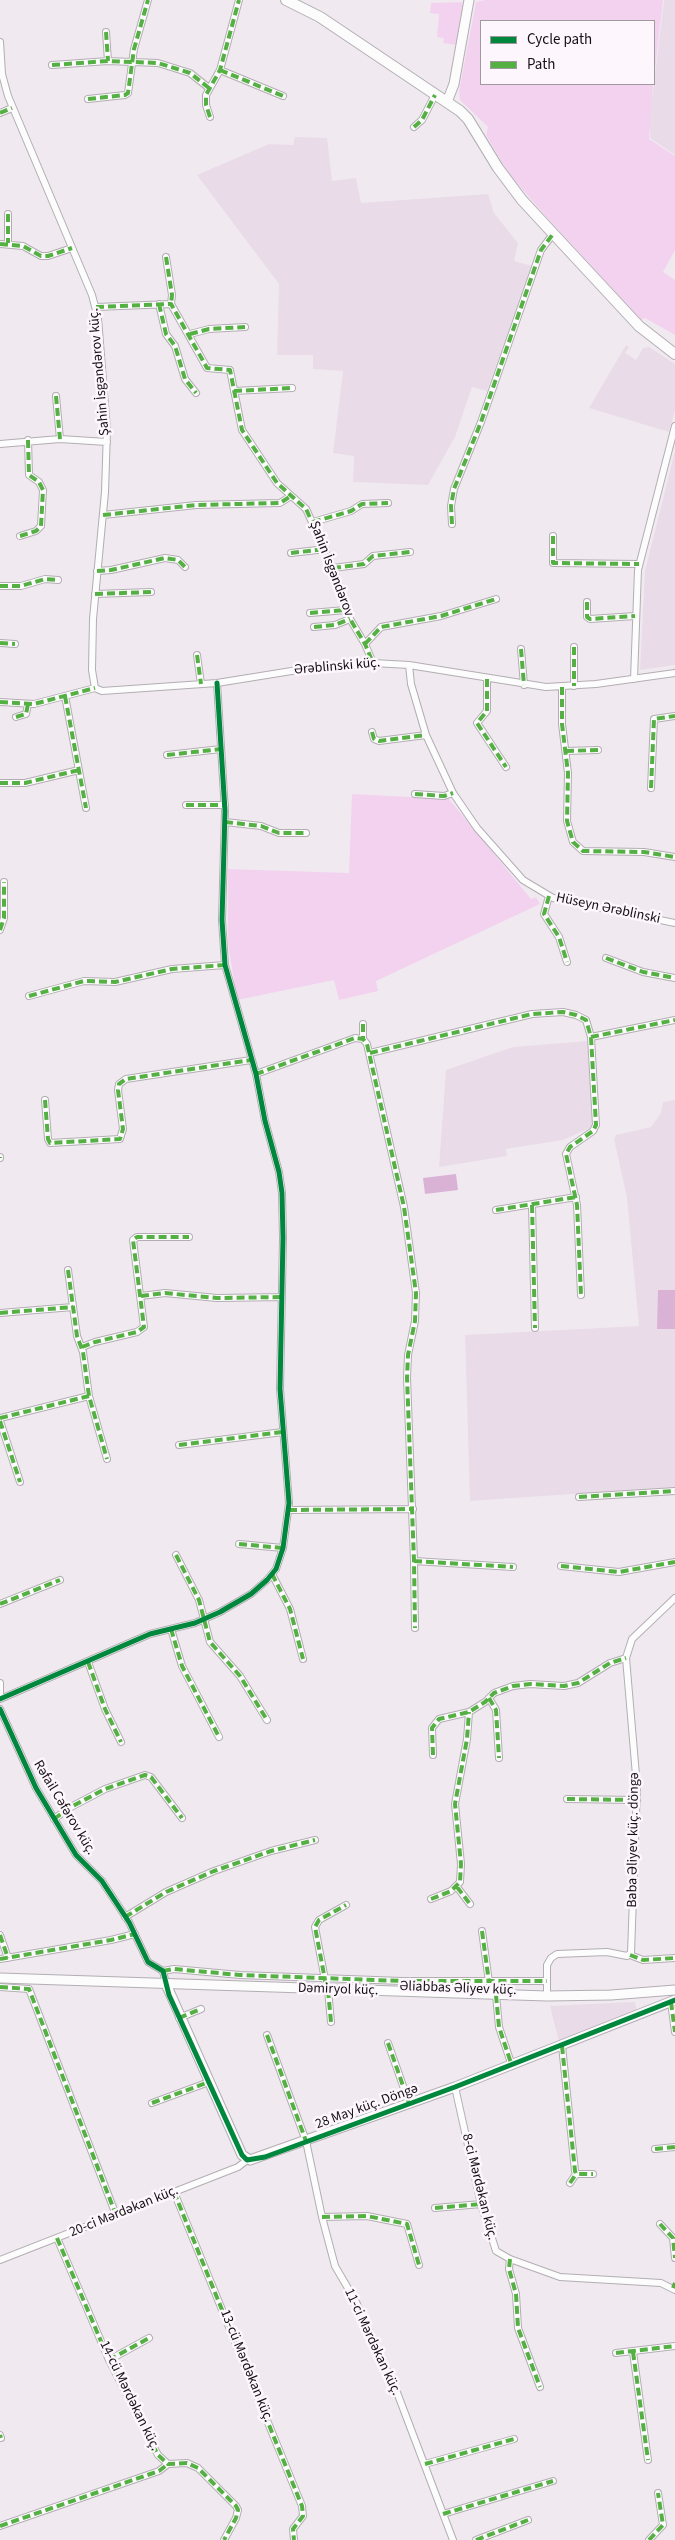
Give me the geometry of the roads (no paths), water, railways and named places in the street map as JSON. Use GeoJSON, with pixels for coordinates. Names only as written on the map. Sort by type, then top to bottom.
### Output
{"type":"FeatureCollection","features":[{"type":"Feature","properties":{"kind":"main road"},"geometry":{"type":"LineString","coordinates":[[286,0],[320,17],[447,102],[468,119],[509,183],[553,234],[639,326],[675,354]]}},
{"type":"Feature","properties":{"kind":"main road"},"geometry":{"type":"LineString","coordinates":[[447,102],[454,84],[469,0]]}},
{"type":"Feature","properties":{"kind":"main road","name":"Dəmiryol küç."},"geometry":{"type":"LineString","coordinates":[[0,1977],[164,1978],[326,1984],[496,1995],[592,1996],[675,1988]]}},
{"type":"Feature","properties":{"kind":"main road"},"geometry":{"type":"LineString","coordinates":[[164,1978],[179,2018],[242,2155],[247,2160]]}},
{"type":"Feature","properties":{"kind":"main road","name":"Əliabbas Əliyev küç."},"geometry":{"type":"LineString","coordinates":[[326,1984],[547,1992],[675,1988]]}},
{"type":"Feature","properties":{"kind":"main road","name":"28 May küç. Döngə"},"geometry":{"type":"LineString","coordinates":[[247,2160],[255,2160],[512,2066],[673,2001]]}},
{"type":"Feature","properties":{"kind":"street"},"geometry":{"type":"LineString","coordinates":[[88,99],[125,95],[128,93],[132,61],[148,0]]}},
{"type":"Feature","properties":{"kind":"street"},"geometry":{"type":"LineString","coordinates":[[210,117],[205,100],[209,88],[220,70],[239,0]]}},
{"type":"Feature","properties":{"kind":"street"},"geometry":{"type":"LineString","coordinates":[[106,32],[108,61]]}},
{"type":"Feature","properties":{"kind":"street","name":"Şahin İsgəndərov küç."},"geometry":{"type":"LineString","coordinates":[[0,42],[4,80],[12,108],[96,307],[107,442],[103,515],[95,594],[92,656],[92,679],[95,688]]}},
{"type":"Feature","properties":{"kind":"street"},"geometry":{"type":"LineString","coordinates":[[52,65],[132,61],[172,66],[196,76],[209,88]]}},
{"type":"Feature","properties":{"kind":"street"},"geometry":{"type":"LineString","coordinates":[[220,70],[283,96]]}},
{"type":"Feature","properties":{"kind":"street"},"geometry":{"type":"LineString","coordinates":[[414,128],[422,120],[435,95]]}},
{"type":"Feature","properties":{"kind":"street"},"geometry":{"type":"LineString","coordinates":[[0,113],[12,108]]}},
{"type":"Feature","properties":{"kind":"street"},"geometry":{"type":"LineString","coordinates":[[8,214],[8,243]]}},
{"type":"Feature","properties":{"kind":"street"},"geometry":{"type":"LineString","coordinates":[[452,524],[451,506],[454,489],[481,422],[541,250],[553,234]]}},
{"type":"Feature","properties":{"kind":"street"},"geometry":{"type":"LineString","coordinates":[[0,244],[8,243],[23,246],[41,256],[52,256],[72,248]]}},
{"type":"Feature","properties":{"kind":"street"},"geometry":{"type":"LineString","coordinates":[[96,307],[171,304],[172,295],[166,257]]}},
{"type":"Feature","properties":{"kind":"street"},"geometry":{"type":"LineString","coordinates":[[159,304],[166,334],[174,346],[185,379],[196,393]]}},
{"type":"Feature","properties":{"kind":"street","name":"Şahin İsgəndərov"},"geometry":{"type":"LineString","coordinates":[[171,304],[190,334],[207,368],[230,370],[239,422],[246,439],[277,483],[301,503],[313,522],[333,568],[346,610],[373,663]]}},
{"type":"Feature","properties":{"kind":"street"},"geometry":{"type":"LineString","coordinates":[[190,334],[209,329],[245,327]]}},
{"type":"Feature","properties":{"kind":"street"},"geometry":{"type":"LineString","coordinates":[[234,391],[292,388]]}},
{"type":"Feature","properties":{"kind":"street"},"geometry":{"type":"LineString","coordinates":[[56,396],[60,439]]}},
{"type":"Feature","properties":{"kind":"street"},"geometry":{"type":"LineString","coordinates":[[634,679],[635,616],[639,564],[675,426]]}},
{"type":"Feature","properties":{"kind":"street"},"geometry":{"type":"LineString","coordinates":[[0,444],[28,440],[60,439],[107,442]]}},
{"type":"Feature","properties":{"kind":"street"},"geometry":{"type":"LineString","coordinates":[[20,536],[36,531],[41,526],[43,490],[39,482],[28,475],[28,440]]}},
{"type":"Feature","properties":{"kind":"street"},"geometry":{"type":"LineString","coordinates":[[103,515],[196,505],[280,503],[291,496]]}},
{"type":"Feature","properties":{"kind":"street"},"geometry":{"type":"LineString","coordinates":[[313,522],[351,512],[362,504],[388,503]]}},
{"type":"Feature","properties":{"kind":"street"},"geometry":{"type":"LineString","coordinates":[[553,536],[551,559],[553,563],[639,564]]}},
{"type":"Feature","properties":{"kind":"street"},"geometry":{"type":"LineString","coordinates":[[291,553],[326,550]]}},
{"type":"Feature","properties":{"kind":"street"},"geometry":{"type":"LineString","coordinates":[[333,568],[364,564],[373,556],[410,552]]}},
{"type":"Feature","properties":{"kind":"street"},"geometry":{"type":"LineString","coordinates":[[97,571],[111,570],[164,558],[178,560],[185,567]]}},
{"type":"Feature","properties":{"kind":"street"},"geometry":{"type":"LineString","coordinates":[[0,586],[21,586],[45,579],[58,580]]}},
{"type":"Feature","properties":{"kind":"street"},"geometry":{"type":"LineString","coordinates":[[95,594],[151,592]]}},
{"type":"Feature","properties":{"kind":"street"},"geometry":{"type":"LineString","coordinates":[[365,644],[381,626],[441,616],[496,599]]}},
{"type":"Feature","properties":{"kind":"street"},"geometry":{"type":"LineString","coordinates":[[587,602],[587,617],[590,619],[635,616]]}},
{"type":"Feature","properties":{"kind":"street"},"geometry":{"type":"LineString","coordinates":[[310,613],[346,610]]}},
{"type":"Feature","properties":{"kind":"street"},"geometry":{"type":"LineString","coordinates":[[314,627],[335,625],[350,619]]}},
{"type":"Feature","properties":{"kind":"street"},"geometry":{"type":"LineString","coordinates":[[0,644],[15,644]]}},
{"type":"Feature","properties":{"kind":"street"},"geometry":{"type":"LineString","coordinates":[[574,647],[574,686]]}},
{"type":"Feature","properties":{"kind":"street"},"geometry":{"type":"LineString","coordinates":[[521,649],[524,685]]}},
{"type":"Feature","properties":{"kind":"street"},"geometry":{"type":"LineString","coordinates":[[197,655],[201,684]]}},
{"type":"Feature","properties":{"kind":"street","name":"Ərəblinski küç."},"geometry":{"type":"LineString","coordinates":[[0,702],[28,704],[95,688],[102,691],[217,683],[304,669],[373,663],[409,665],[524,685],[562,687],[675,673]]}},
{"type":"Feature","properties":{"kind":"street","name":"Hüseyn Ərəblinski"},"geometry":{"type":"LineString","coordinates":[[409,665],[411,684],[426,735],[453,793],[478,828],[514,870],[530,885],[548,896],[675,923]]}},
{"type":"Feature","properties":{"kind":"street"},"geometry":{"type":"LineString","coordinates":[[487,679],[487,711],[477,723],[506,768]]}},
{"type":"Feature","properties":{"kind":"street"},"geometry":{"type":"LineString","coordinates":[[0,1683],[0,1698],[150,1634],[204,1619],[251,1594],[272,1574],[283,1548],[289,1510],[280,1389],[283,1238],[280,1180],[265,1121],[256,1074],[225,965],[222,920],[225,805],[217,683]]}},
{"type":"Feature","properties":{"kind":"street"},"geometry":{"type":"LineString","coordinates":[[562,687],[562,724],[568,773],[567,821],[570,835],[577,847],[583,851],[644,852],[675,857]]}},
{"type":"Feature","properties":{"kind":"street"},"geometry":{"type":"LineString","coordinates":[[65,696],[86,808]]}},
{"type":"Feature","properties":{"kind":"street"},"geometry":{"type":"LineString","coordinates":[[16,717],[26,714],[28,704]]}},
{"type":"Feature","properties":{"kind":"street"},"geometry":{"type":"LineString","coordinates":[[651,788],[654,719],[675,716]]}},
{"type":"Feature","properties":{"kind":"street"},"geometry":{"type":"LineString","coordinates":[[372,732],[374,739],[379,741],[426,735]]}},
{"type":"Feature","properties":{"kind":"street"},"geometry":{"type":"LineString","coordinates":[[167,755],[221,749]]}},
{"type":"Feature","properties":{"kind":"street"},"geometry":{"type":"LineString","coordinates":[[566,751],[598,750]]}},
{"type":"Feature","properties":{"kind":"street"},"geometry":{"type":"LineString","coordinates":[[0,783],[20,784],[79,770]]}},
{"type":"Feature","properties":{"kind":"street"},"geometry":{"type":"LineString","coordinates":[[415,794],[444,796],[453,793]]}},
{"type":"Feature","properties":{"kind":"street"},"geometry":{"type":"LineString","coordinates":[[186,805],[225,805]]}},
{"type":"Feature","properties":{"kind":"street"},"geometry":{"type":"LineString","coordinates":[[225,822],[261,826],[279,833],[306,833]]}},
{"type":"Feature","properties":{"kind":"street"},"geometry":{"type":"LineString","coordinates":[[0,930],[4,918],[4,882]]}},
{"type":"Feature","properties":{"kind":"street"},"geometry":{"type":"LineString","coordinates":[[548,896],[544,914],[559,937],[567,962]]}},
{"type":"Feature","properties":{"kind":"street"},"geometry":{"type":"LineString","coordinates":[[606,958],[643,972],[675,978]]}},
{"type":"Feature","properties":{"kind":"street"},"geometry":{"type":"LineString","coordinates":[[29,996],[84,981],[114,982],[172,969],[225,965]]}},
{"type":"Feature","properties":{"kind":"street"},"geometry":{"type":"LineString","coordinates":[[370,1053],[508,1018],[557,1012],[583,1018],[588,1024],[591,1038],[596,1124],[593,1131],[570,1147],[566,1154],[576,1197],[581,1295]]}},
{"type":"Feature","properties":{"kind":"street"},"geometry":{"type":"LineString","coordinates":[[591,1038],[675,1020]]}},
{"type":"Feature","properties":{"kind":"street"},"geometry":{"type":"LineString","coordinates":[[363,1024],[363,1039],[370,1053],[404,1207],[416,1293],[415,1321],[407,1378],[415,1628]]}},
{"type":"Feature","properties":{"kind":"street"},"geometry":{"type":"LineString","coordinates":[[256,1074],[350,1039],[363,1039]]}},
{"type":"Feature","properties":{"kind":"street"},"geometry":{"type":"LineString","coordinates":[[45,1100],[48,1139],[50,1143],[120,1139],[123,1129],[118,1090],[119,1084],[126,1079],[252,1060]]}},
{"type":"Feature","properties":{"kind":"street"},"geometry":{"type":"LineString","coordinates":[[496,1210],[576,1197]]}},
{"type":"Feature","properties":{"kind":"street"},"geometry":{"type":"LineString","coordinates":[[532,1205],[535,1328]]}},
{"type":"Feature","properties":{"kind":"street"},"geometry":{"type":"LineString","coordinates":[[82,1347],[142,1330],[144,1323],[133,1240],[137,1237],[189,1237]]}},
{"type":"Feature","properties":{"kind":"street"},"geometry":{"type":"LineString","coordinates":[[68,1270],[77,1336],[82,1347],[89,1396],[107,1459]]}},
{"type":"Feature","properties":{"kind":"street"},"geometry":{"type":"LineString","coordinates":[[141,1296],[165,1293],[218,1298],[282,1297]]}},
{"type":"Feature","properties":{"kind":"street"},"geometry":{"type":"LineString","coordinates":[[0,1313],[73,1307]]}},
{"type":"Feature","properties":{"kind":"street"},"geometry":{"type":"LineString","coordinates":[[20,1482],[0,1419],[89,1396]]}},
{"type":"Feature","properties":{"kind":"street"},"geometry":{"type":"LineString","coordinates":[[179,1445],[283,1432]]}},
{"type":"Feature","properties":{"kind":"street"},"geometry":{"type":"LineString","coordinates":[[579,1497],[675,1491]]}},
{"type":"Feature","properties":{"kind":"street"},"geometry":{"type":"LineString","coordinates":[[289,1510],[412,1509]]}},
{"type":"Feature","properties":{"kind":"street"},"geometry":{"type":"LineString","coordinates":[[239,1544],[283,1548]]}},
{"type":"Feature","properties":{"kind":"street"},"geometry":{"type":"LineString","coordinates":[[176,1555],[198,1600],[210,1642],[240,1676],[266,1720]]}},
{"type":"Feature","properties":{"kind":"street"},"geometry":{"type":"LineString","coordinates":[[414,1561],[514,1568]]}},
{"type":"Feature","properties":{"kind":"street"},"geometry":{"type":"LineString","coordinates":[[561,1566],[619,1572],[675,1562]]}},
{"type":"Feature","properties":{"kind":"street"},"geometry":{"type":"LineString","coordinates":[[272,1574],[290,1609],[303,1659]]}},
{"type":"Feature","properties":{"kind":"street"},"geometry":{"type":"LineString","coordinates":[[0,1604],[60,1580]]}},
{"type":"Feature","properties":{"kind":"street","name":"Baba Əliyev küç. döngə"},"geometry":{"type":"LineString","coordinates":[[630,1955],[637,1800],[626,1658],[632,1639],[675,1598]]}},
{"type":"Feature","properties":{"kind":"street"},"geometry":{"type":"LineString","coordinates":[[171,1629],[182,1666],[219,1737]]}},
{"type":"Feature","properties":{"kind":"street"},"geometry":{"type":"LineString","coordinates":[[433,1755],[432,1734],[435,1722],[438,1719],[469,1712],[498,1691],[522,1685],[571,1685],[584,1680],[610,1663],[626,1658]]}},
{"type":"Feature","properties":{"kind":"street"},"geometry":{"type":"LineString","coordinates":[[88,1662],[105,1709],[120,1742]]}},
{"type":"Feature","properties":{"kind":"street"},"geometry":{"type":"LineString","coordinates":[[489,1698],[496,1710],[499,1758]]}},
{"type":"Feature","properties":{"kind":"street","name":"Rəfail Cəfərov küç."},"geometry":{"type":"LineString","coordinates":[[0,1709],[31,1779],[54,1819],[76,1855],[102,1881],[125,1916],[148,1962],[164,1978]]}},
{"type":"Feature","properties":{"kind":"street"},"geometry":{"type":"LineString","coordinates":[[431,1899],[457,1888],[460,1882],[461,1864],[455,1804],[468,1739],[469,1712]]}},
{"type":"Feature","properties":{"kind":"street"},"geometry":{"type":"LineString","coordinates":[[54,1819],[69,1808],[106,1789],[145,1775],[151,1778],[182,1818]]}},
{"type":"Feature","properties":{"kind":"street"},"geometry":{"type":"LineString","coordinates":[[567,1799],[637,1800]]}},
{"type":"Feature","properties":{"kind":"street"},"geometry":{"type":"LineString","coordinates":[[125,1916],[166,1892],[190,1881],[271,1851],[314,1840]]}},
{"type":"Feature","properties":{"kind":"street"},"geometry":{"type":"LineString","coordinates":[[457,1888],[470,1904]]}},
{"type":"Feature","properties":{"kind":"street"},"geometry":{"type":"LineString","coordinates":[[331,2022],[326,1984],[314,1930],[316,1923],[346,1905]]}},
{"type":"Feature","properties":{"kind":"street"},"geometry":{"type":"LineString","coordinates":[[482,1931],[489,1982]]}},
{"type":"Feature","properties":{"kind":"street"},"geometry":{"type":"LineString","coordinates":[[0,1959],[111,1940],[135,1934]]}},
{"type":"Feature","properties":{"kind":"street"},"geometry":{"type":"LineString","coordinates":[[0,1935],[8,1958]]}},
{"type":"Feature","properties":{"kind":"street"},"geometry":{"type":"LineString","coordinates":[[547,1992],[548,1961],[557,1954],[607,1952],[630,1955],[643,1960],[675,1958]]}},
{"type":"Feature","properties":{"kind":"street"},"geometry":{"type":"LineString","coordinates":[[164,1978],[174,1969],[326,1984],[547,1982]]}},
{"type":"Feature","properties":{"kind":"street"},"geometry":{"type":"LineString","coordinates":[[0,1987],[29,1988],[116,2215]]}},
{"type":"Feature","properties":{"kind":"street"},"geometry":{"type":"LineString","coordinates":[[496,1995],[499,2027],[512,2066]]}},
{"type":"Feature","properties":{"kind":"street"},"geometry":{"type":"LineString","coordinates":[[673,2001],[675,2032]]}},
{"type":"Feature","properties":{"kind":"street"},"geometry":{"type":"LineString","coordinates":[[179,2018],[201,2009]]}},
{"type":"Feature","properties":{"kind":"street","name":"11-ci Mərdəkan küç."},"geometry":{"type":"LineString","coordinates":[[267,2035],[306,2141],[322,2217],[335,2266],[356,2302],[425,2464],[453,2540]]}},
{"type":"Feature","properties":{"kind":"street"},"geometry":{"type":"LineString","coordinates":[[388,2043],[409,2103]]}},
{"type":"Feature","properties":{"kind":"street"},"geometry":{"type":"LineString","coordinates":[[562,2046],[576,2174],[570,2183]]}},
{"type":"Feature","properties":{"kind":"street"},"geometry":{"type":"LineString","coordinates":[[152,2103],[209,2082]]}},
{"type":"Feature","properties":{"kind":"street","name":"8-ci Mərdəkan küç."},"geometry":{"type":"LineString","coordinates":[[455,2087],[481,2204],[494,2247],[500,2254],[510,2260],[566,2277],[661,2283],[674,2287]]}},
{"type":"Feature","properties":{"kind":"street"},"geometry":{"type":"LineString","coordinates":[[655,2149],[675,2147]]}},
{"type":"Feature","properties":{"kind":"street","name":"20-ci Mərdəkan küç."},"geometry":{"type":"LineString","coordinates":[[0,2260],[174,2192],[238,2166],[247,2160]]}},
{"type":"Feature","properties":{"kind":"street"},"geometry":{"type":"LineString","coordinates":[[576,2174],[593,2174]]}},
{"type":"Feature","properties":{"kind":"street","name":"13-cü Mərdəkan küç."},"geometry":{"type":"LineString","coordinates":[[174,2192],[302,2506],[303,2516],[293,2529],[294,2540]]}},
{"type":"Feature","properties":{"kind":"street"},"geometry":{"type":"LineString","coordinates":[[435,2208],[481,2204]]}},
{"type":"Feature","properties":{"kind":"street"},"geometry":{"type":"LineString","coordinates":[[322,2217],[367,2216],[407,2224],[419,2265]]}},
{"type":"Feature","properties":{"kind":"street"},"geometry":{"type":"LineString","coordinates":[[660,2224],[672,2238],[675,2258]]}},
{"type":"Feature","properties":{"kind":"street","name":"14-cü Mərdəkan küç."},"geometry":{"type":"LineString","coordinates":[[57,2238],[109,2360],[158,2455],[168,2464],[186,2463],[198,2468],[236,2506],[238,2510],[236,2518],[224,2540]]}},
{"type":"Feature","properties":{"kind":"street"},"geometry":{"type":"LineString","coordinates":[[510,2260],[509,2269],[516,2294],[518,2328],[540,2387]]}},
{"type":"Feature","properties":{"kind":"street"},"geometry":{"type":"LineString","coordinates":[[109,2360],[149,2338]]}},
{"type":"Feature","properties":{"kind":"street"},"geometry":{"type":"LineString","coordinates":[[616,2353],[675,2346]]}},
{"type":"Feature","properties":{"kind":"street"},"geometry":{"type":"LineString","coordinates":[[633,2352],[648,2460]]}},
{"type":"Feature","properties":{"kind":"street"},"geometry":{"type":"LineString","coordinates":[[425,2464],[514,2438]]}},
{"type":"Feature","properties":{"kind":"street"},"geometry":{"type":"LineString","coordinates":[[0,2526],[160,2471],[168,2464]]}},
{"type":"Feature","properties":{"kind":"street"},"geometry":{"type":"LineString","coordinates":[[443,2514],[553,2481]]}},
{"type":"Feature","properties":{"kind":"street"},"geometry":{"type":"LineString","coordinates":[[649,2540],[663,2525],[658,2494]]}},
{"type":"Feature","properties":{"kind":"street"},"geometry":{"type":"LineString","coordinates":[[476,2540],[528,2520]]}}]}
